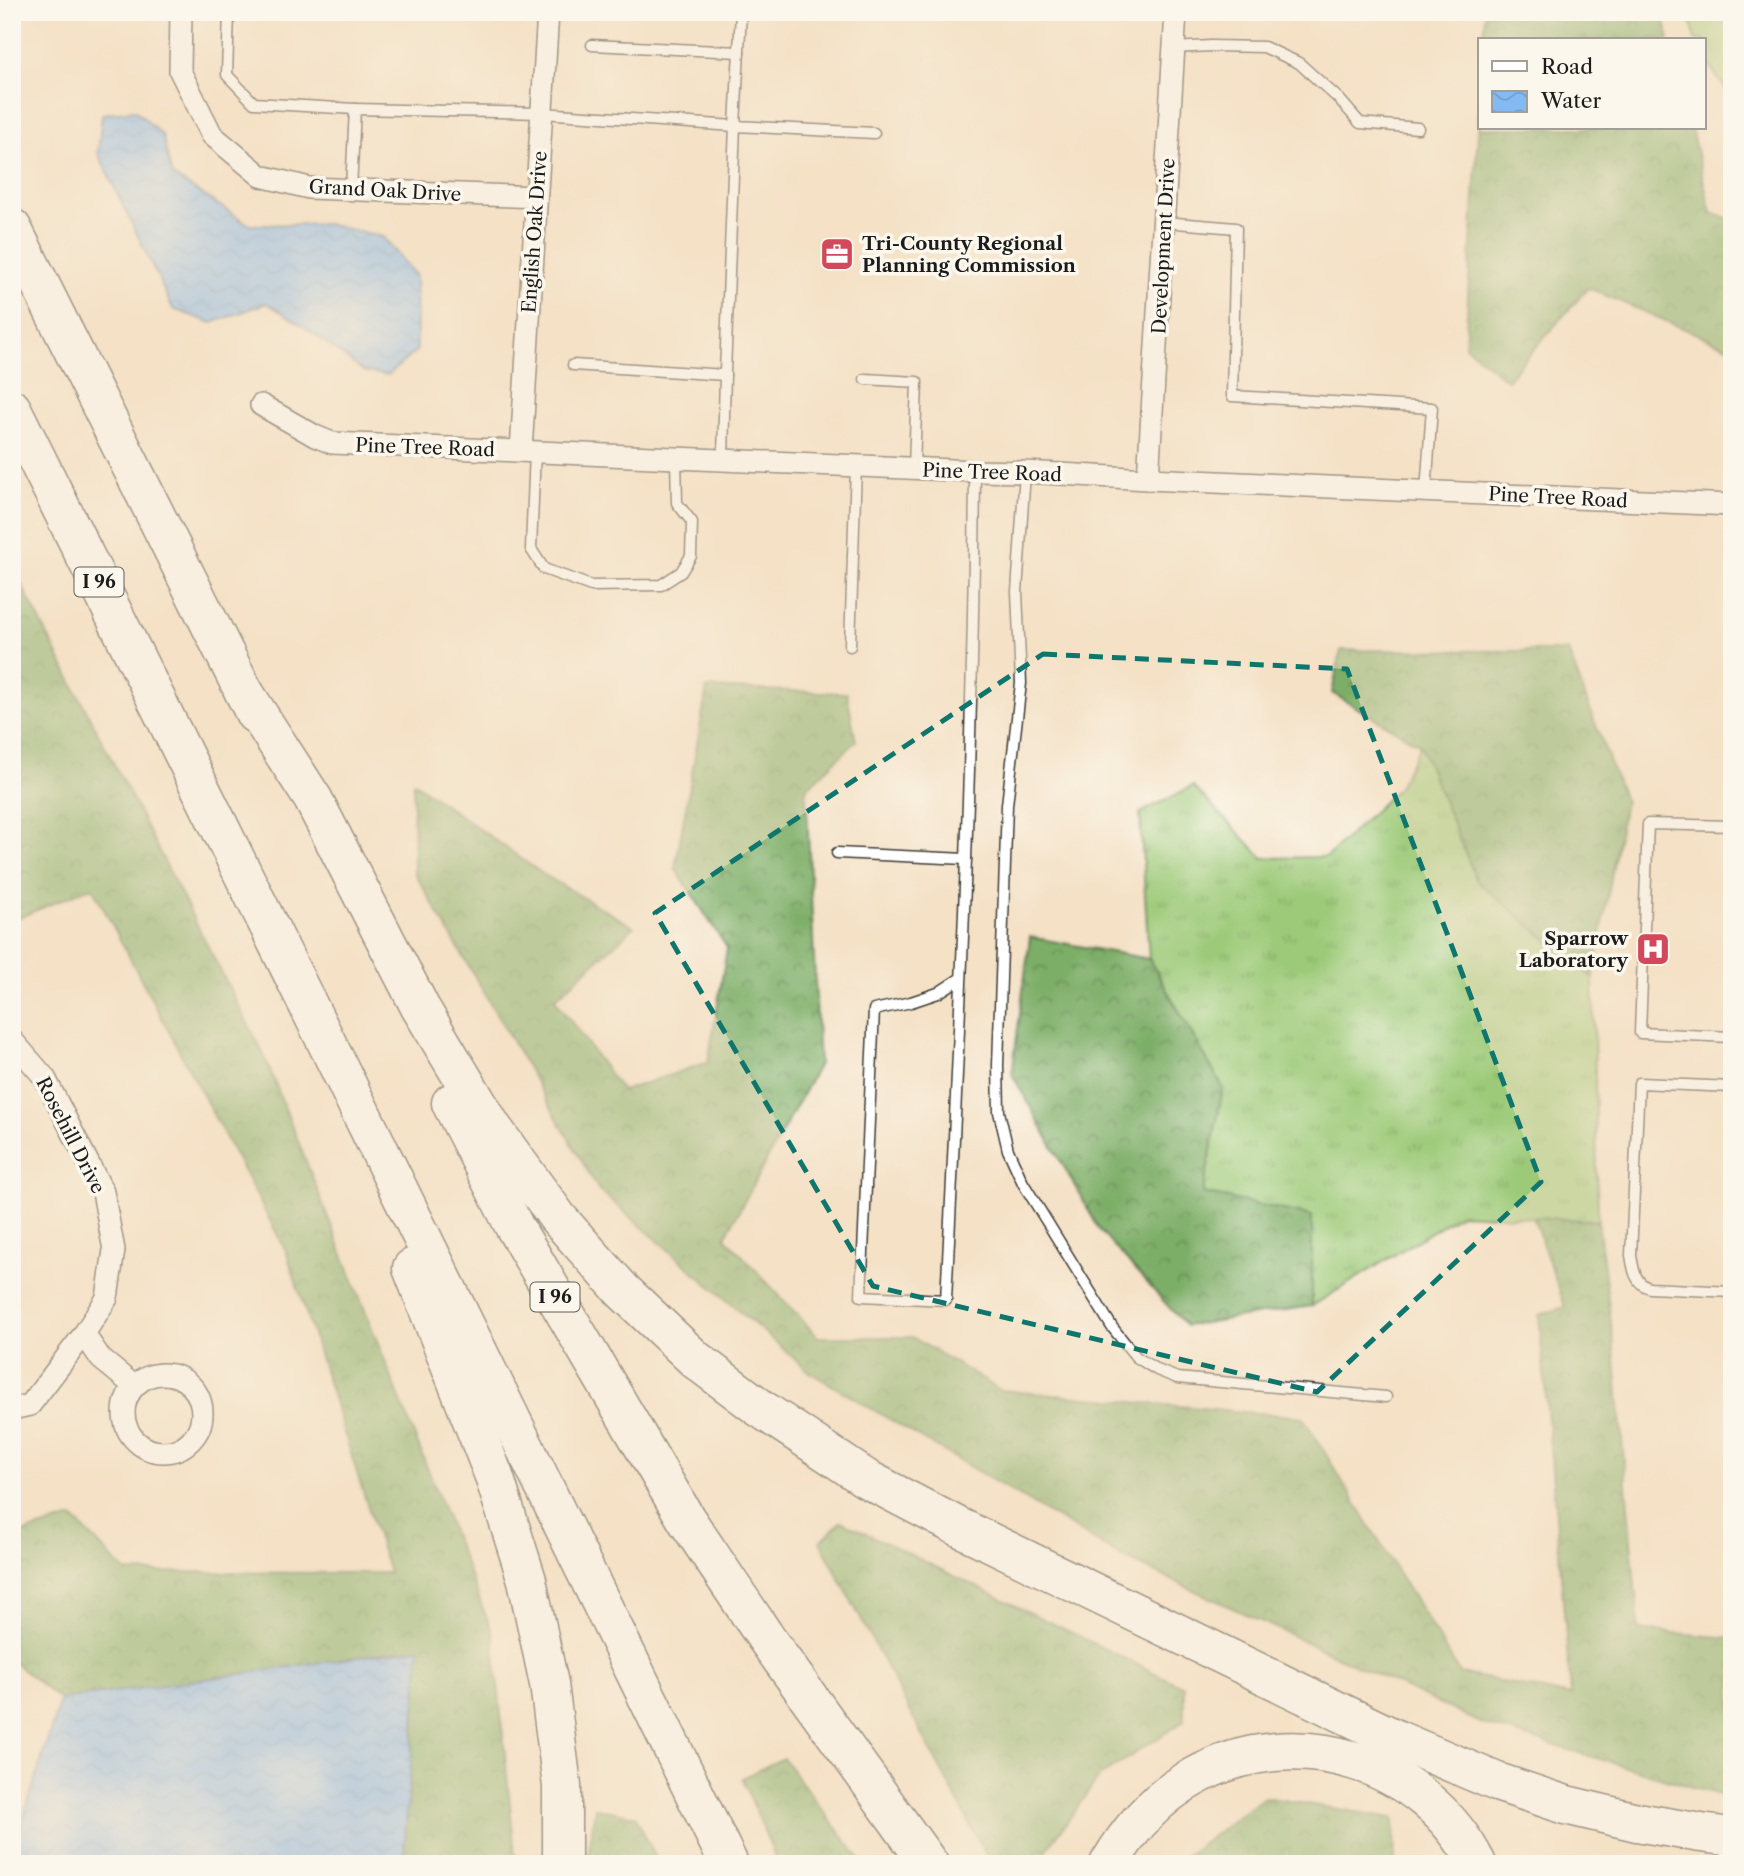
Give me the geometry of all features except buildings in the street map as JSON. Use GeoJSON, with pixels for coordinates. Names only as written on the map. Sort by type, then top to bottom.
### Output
{"type":"FeatureCollection","features":[{"type":"Feature","properties":{"kind":"highway","name":"I 96"},"geometry":{"type":"LineString","coordinates":[[12,228],[514,1226],[686,1519],[766,1638],[929,1864]]}},
{"type":"Feature","properties":{"kind":"highway","name":"I 96"},"geometry":{"type":"LineString","coordinates":[[12,409],[320,1027],[729,1864]]}},
{"type":"Feature","properties":{"kind":"highway"},"geometry":{"type":"LineString","coordinates":[[244,692],[313,799],[420,1007],[492,1127],[558,1218],[622,1290],[696,1360],[760,1408],[865,1478],[971,1533],[1398,1740],[1497,1782],[1566,1805],[1637,1822],[1732,1837]]}},
{"type":"Feature","properties":{"kind":"highway"},"geometry":{"type":"LineString","coordinates":[[320,1027],[494,1476],[527,1580],[549,1684],[562,1786],[562,1864]]}},
{"type":"Feature","properties":{"kind":"highway"},"geometry":{"type":"LineString","coordinates":[[1110,1864],[1140,1819],[1174,1789],[1193,1777],[1231,1760],[1291,1752],[1326,1754],[1365,1763],[1404,1783],[1433,1805],[1448,1821],[1477,1864]]}},
{"type":"Feature","properties":{"kind":"street","name":"Grand Oak Drive"},"geometry":{"type":"LineString","coordinates":[[181,12],[180,71],[212,135],[261,176],[309,188],[537,197]]}},
{"type":"Feature","properties":{"kind":"street","name":"English Oak Drive"},"geometry":{"type":"LineString","coordinates":[[528,451],[537,197],[548,12]]}},
{"type":"Feature","properties":{"kind":"street","name":"Development Drive"},"geometry":{"type":"LineString","coordinates":[[1148,480],[1176,12]]}},
{"type":"Feature","properties":{"kind":"street","name":"Pine Tree Road"},"geometry":{"type":"LineString","coordinates":[[261,405],[332,443],[1732,505]]}},
{"type":"Feature","properties":{"kind":"street","name":"Rosehill Drive"},"geometry":{"type":"LineString","coordinates":[[12,1040],[45,1078],[103,1192],[114,1250],[107,1298],[84,1334],[30,1405],[12,1409]]}},
{"type":"Feature","properties":{"kind":"street"},"geometry":{"type":"LineString","coordinates":[[84,1334],[101,1359],[134,1386]]}},
{"type":"Feature","properties":{"kind":"lane"},"geometry":{"type":"LineString","coordinates":[[229,12],[227,75],[254,103],[355,109],[542,113],[874,133]]}},
{"type":"Feature","properties":{"kind":"lane"},"geometry":{"type":"LineString","coordinates":[[723,460],[741,12]]}},
{"type":"Feature","properties":{"kind":"lane"},"geometry":{"type":"LineString","coordinates":[[592,45],[739,52]]}},
{"type":"Feature","properties":{"kind":"lane"},"geometry":{"type":"LineString","coordinates":[[1174,48],[1264,47],[1299,63],[1340,100],[1360,123],[1418,128]]}},
{"type":"Feature","properties":{"kind":"lane"},"geometry":{"type":"LineString","coordinates":[[351,190],[355,109]]}},
{"type":"Feature","properties":{"kind":"lane"},"geometry":{"type":"LineString","coordinates":[[1164,222],[1236,228],[1232,396],[1432,408],[1426,491]]}},
{"type":"Feature","properties":{"kind":"lane"},"geometry":{"type":"LineString","coordinates":[[573,365],[725,375]]}},
{"type":"Feature","properties":{"kind":"lane"},"geometry":{"type":"LineString","coordinates":[[865,379],[917,382],[914,468]]}},
{"type":"Feature","properties":{"kind":"lane"},"geometry":{"type":"LineString","coordinates":[[528,451],[531,549],[544,569],[591,586],[661,585],[681,572],[691,556],[692,522],[677,503],[676,458]]}},
{"type":"Feature","properties":{"kind":"lane"},"geometry":{"type":"LineString","coordinates":[[850,646],[856,466]]}},
{"type":"Feature","properties":{"kind":"lane"},"geometry":{"type":"LineString","coordinates":[[961,978],[937,993],[874,1010],[861,1296],[946,1300],[961,978],[975,471]]}},
{"type":"Feature","properties":{"kind":"lane"},"geometry":{"type":"LineString","coordinates":[[1025,472],[1017,592],[1021,683],[1007,805],[998,1065],[999,1112],[1008,1150],[1023,1183],[1112,1327],[1136,1357],[1177,1378],[1386,1397]]}},
{"type":"Feature","properties":{"kind":"lane"},"geometry":{"type":"LineString","coordinates":[[1732,826],[1648,824],[1640,1033],[1732,1037]]}},
{"type":"Feature","properties":{"kind":"lane"},"geometry":{"type":"LineString","coordinates":[[837,853],[965,859]]}},
{"type":"Feature","properties":{"kind":"lane"},"geometry":{"type":"LineString","coordinates":[[1732,1087],[1639,1083],[1631,1255],[1637,1279],[1643,1287],[1732,1292]]}},
{"type":"Feature","properties":{"kind":"highlighted area"},"geometry":{"type":"Polygon","coordinates":[[[1043,654],[1347,669],[1541,1182],[1317,1392],[873,1286],[655,913],[1043,654]]]}},
{"type":"Feature","properties":{"kind":"green space"},"geometry":{"type":"Polygon","coordinates":[[[1485,12],[1663,12],[1669,38],[1483,38],[1485,12]]]}},
{"type":"Feature","properties":{"kind":"green space"},"geometry":{"type":"Polygon","coordinates":[[[1689,12],[1732,12],[1732,98],[1706,61],[1706,38],[1695,38],[1689,12]]]}},
{"type":"Feature","properties":{"kind":"green space"},"geometry":{"type":"Polygon","coordinates":[[[1478,129],[1691,130],[1711,212],[1732,220],[1732,349],[1588,288],[1507,380],[1465,346],[1478,129]]]}},
{"type":"Feature","properties":{"kind":"green space"},"geometry":{"type":"Polygon","coordinates":[[[12,566],[264,1055],[493,1634],[516,1864],[403,1864],[420,1648],[60,1700],[12,1661],[12,1536],[73,1518],[126,1572],[389,1573],[286,1251],[92,887],[16,919],[12,917],[12,566]]]}},
{"type":"Feature","properties":{"kind":"green space"},"geometry":{"type":"Polygon","coordinates":[[[1341,650],[1568,651],[1625,802],[1593,978],[1477,881],[1420,745],[1332,693],[1341,650]]]}},
{"type":"Feature","properties":{"kind":"green space"},"geometry":{"type":"Polygon","coordinates":[[[707,688],[847,693],[856,741],[806,789],[819,1064],[725,1237],[818,1337],[912,1337],[1000,1390],[1303,1417],[1460,1673],[1571,1696],[1539,1315],[1565,1307],[1533,1217],[1598,1221],[1613,1337],[1639,1630],[1732,1638],[1732,1799],[1483,1724],[1124,1558],[811,1373],[598,1189],[414,872],[413,782],[543,874],[634,927],[555,999],[622,1091],[708,1062],[727,948],[675,868],[707,688]]]}},
{"type":"Feature","properties":{"kind":"green space"},"geometry":{"type":"Polygon","coordinates":[[[1420,745],[1477,881],[1593,978],[1598,1221],[1460,1214],[1312,1306],[1311,1216],[1202,1194],[1223,1088],[1149,959],[1140,813],[1193,786],[1263,858],[1327,857],[1397,789],[1420,745]]]}},
{"type":"Feature","properties":{"kind":"green space"},"geometry":{"type":"Polygon","coordinates":[[[1030,937],[1149,959],[1223,1088],[1203,1193],[1312,1216],[1312,1306],[1186,1326],[1100,1231],[1012,1074],[1030,937]]]}},
{"type":"Feature","properties":{"kind":"green space"},"geometry":{"type":"Polygon","coordinates":[[[841,1521],[1184,1687],[1184,1721],[1099,1777],[1037,1864],[991,1864],[820,1542],[841,1521]]]}},
{"type":"Feature","properties":{"kind":"green space"},"geometry":{"type":"Polygon","coordinates":[[[783,1758],[864,1864],[778,1864],[742,1778],[783,1758]]]}},
{"type":"Feature","properties":{"kind":"green space"},"geometry":{"type":"Polygon","coordinates":[[[1264,1797],[1394,1818],[1395,1864],[1175,1864],[1264,1797]]]}},
{"type":"Feature","properties":{"kind":"green space"},"geometry":{"type":"Polygon","coordinates":[[[595,1808],[635,1816],[659,1864],[587,1864],[595,1808]]]}},
{"type":"Feature","properties":{"kind":"water"},"geometry":{"type":"Polygon","coordinates":[[[135,110],[162,135],[172,175],[250,225],[327,224],[383,237],[416,276],[417,350],[388,375],[364,372],[306,328],[267,303],[212,323],[173,309],[98,153],[102,114],[135,110]]]}},
{"type":"Feature","properties":{"kind":"water"},"geometry":{"type":"Polygon","coordinates":[[[420,1648],[403,1864],[22,1864],[16,1842],[60,1700],[420,1648]]]}},
{"type":"Feature","properties":{"kind":"place","name":"Tri-County Regional Planning Commission"},"geometry":{"type":"Point","coordinates":[837,254]}},
{"type":"Feature","properties":{"kind":"place","name":"Sparrow Laboratory"},"geometry":{"type":"Point","coordinates":[1653,949]}}]}
